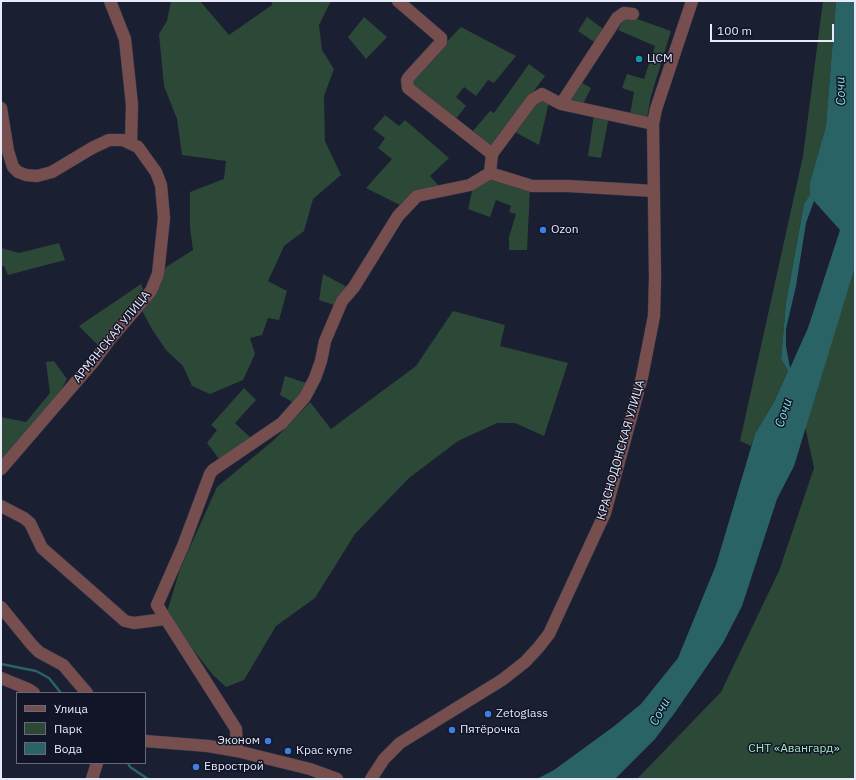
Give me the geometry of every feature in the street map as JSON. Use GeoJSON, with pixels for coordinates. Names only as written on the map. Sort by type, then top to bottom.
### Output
{"type":"FeatureCollection","features":[{"type":"Feature","properties":{"kind":"street"},"geometry":{"type":"LineString","coordinates":[[1,108],[8,151],[13,167],[18,172],[26,175],[37,176],[52,172],[92,148],[110,140],[123,140],[131,143],[132,105],[125,39],[110,1]]}},
{"type":"Feature","properties":{"kind":"street"},"geometry":{"type":"LineString","coordinates":[[398,1],[441,38],[441,42],[407,80],[408,88],[492,154]]}},
{"type":"Feature","properties":{"kind":"street","name":"КРАСНОДОНСКАЯ УЛИЦА"},"geometry":{"type":"LineString","coordinates":[[371,779],[384,759],[400,743],[502,680],[525,662],[549,634],[604,513],[642,378],[654,316],[653,124],[656,109],[692,1]]}},
{"type":"Feature","properties":{"kind":"street"},"geometry":{"type":"LineString","coordinates":[[561,104],[617,18],[624,13],[633,14]]}},
{"type":"Feature","properties":{"kind":"street"},"geometry":{"type":"LineString","coordinates":[[490,173],[492,154],[524,110],[538,95],[542,94],[561,104],[653,124]]}},
{"type":"Feature","properties":{"kind":"street","name":"АРМЯНСКАЯ УЛИЦА"},"geometry":{"type":"LineString","coordinates":[[1,469],[94,361],[111,338],[151,291],[158,274],[164,218],[161,185],[147,157],[138,147],[131,143]]}},
{"type":"Feature","properties":{"kind":"street"},"geometry":{"type":"LineString","coordinates":[[237,751],[236,729],[158,608],[157,601],[183,546],[213,470],[282,423],[305,397],[316,378],[325,341],[342,301],[354,287],[374,253],[403,211],[417,196],[465,187],[490,173],[532,186],[568,186],[654,191]]}},
{"type":"Feature","properties":{"kind":"street"},"geometry":{"type":"LineString","coordinates":[[1,506],[24,518],[30,523],[42,548],[126,621],[134,623],[165,618]]}},
{"type":"Feature","properties":{"kind":"street"},"geometry":{"type":"LineString","coordinates":[[1,607],[32,645],[63,665],[86,692]]}},
{"type":"Feature","properties":{"kind":"street"},"geometry":{"type":"LineString","coordinates":[[1,678],[32,692]]}},
{"type":"Feature","properties":{"kind":"street"},"geometry":{"type":"LineString","coordinates":[[146,741],[208,746],[237,751],[310,770],[337,779]]}},
{"type":"Feature","properties":{"kind":"street"},"geometry":{"type":"LineString","coordinates":[[92,779],[97,764]]}},
{"type":"Feature","properties":{"kind":"green space"},"geometry":{"type":"Polygon","coordinates":[[[171,1],[200,1],[229,35],[272,5],[272,1],[331,1],[319,25],[322,50],[334,69],[324,96],[325,141],[341,175],[313,199],[304,231],[284,246],[268,281],[287,291],[279,320],[268,318],[262,335],[250,338],[255,354],[243,380],[210,394],[192,386],[183,366],[166,350],[153,331],[140,307],[155,295],[166,267],[193,250],[190,228],[190,192],[224,179],[226,161],[182,155],[177,119],[164,86],[159,34],[167,21],[171,1]]]}},
{"type":"Feature","properties":{"kind":"green space"},"geometry":{"type":"Polygon","coordinates":[[[823,1],[836,1],[826,126],[810,182],[810,196],[804,204],[786,303],[781,359],[788,371],[774,402],[755,434],[751,446],[740,441],[803,156],[823,1]]]}},
{"type":"Feature","properties":{"kind":"green space"},"geometry":{"type":"Polygon","coordinates":[[[626,15],[671,31],[651,96],[647,118],[630,115],[634,92],[622,88],[627,74],[644,79],[655,46],[618,30],[626,15]]]}},
{"type":"Feature","properties":{"kind":"green space"},"geometry":{"type":"Polygon","coordinates":[[[364,17],[387,37],[366,59],[348,37],[364,17]]]}},
{"type":"Feature","properties":{"kind":"green space"},"geometry":{"type":"Polygon","coordinates":[[[587,17],[606,31],[597,44],[578,31],[587,17]]]}},
{"type":"Feature","properties":{"kind":"green space"},"geometry":{"type":"Polygon","coordinates":[[[461,27],[516,56],[494,83],[488,80],[476,96],[464,87],[456,97],[466,106],[454,121],[411,86],[411,78],[461,27]]]}},
{"type":"Feature","properties":{"kind":"green space"},"geometry":{"type":"Polygon","coordinates":[[[529,64],[545,76],[491,149],[472,132],[490,111],[494,113],[529,64]]]}},
{"type":"Feature","properties":{"kind":"green space"},"geometry":{"type":"Polygon","coordinates":[[[579,81],[591,88],[584,102],[580,105],[566,101],[579,81]]]}},
{"type":"Feature","properties":{"kind":"green space"},"geometry":{"type":"Polygon","coordinates":[[[537,99],[549,102],[539,145],[513,131],[537,99]]]}},
{"type":"Feature","properties":{"kind":"green space"},"geometry":{"type":"Polygon","coordinates":[[[594,114],[609,116],[601,158],[588,156],[594,114]]]}},
{"type":"Feature","properties":{"kind":"green space"},"geometry":{"type":"Polygon","coordinates":[[[385,115],[399,126],[405,120],[449,158],[430,176],[441,188],[404,207],[366,188],[392,159],[378,148],[385,138],[373,129],[385,115]]]}},
{"type":"Feature","properties":{"kind":"green space"},"geometry":{"type":"Polygon","coordinates":[[[490,175],[530,189],[527,250],[509,250],[509,237],[516,214],[509,212],[511,206],[496,200],[490,217],[468,209],[473,187],[490,175]]]}},
{"type":"Feature","properties":{"kind":"green space"},"geometry":{"type":"Polygon","coordinates":[[[59,243],[65,260],[8,275],[4,266],[1,266],[1,248],[19,253],[59,243]]]}},
{"type":"Feature","properties":{"kind":"green space","name":"СНТ «Авангард»"},"geometry":{"type":"Polygon","coordinates":[[[855,267],[855,779],[637,779],[721,692],[779,571],[814,468],[805,426],[855,267]]]}},
{"type":"Feature","properties":{"kind":"green space"},"geometry":{"type":"Polygon","coordinates":[[[323,274],[349,288],[337,306],[319,300],[323,274]]]}},
{"type":"Feature","properties":{"kind":"green space"},"geometry":{"type":"Polygon","coordinates":[[[141,284],[144,292],[99,346],[79,326],[141,284]]]}},
{"type":"Feature","properties":{"kind":"green space"},"geometry":{"type":"Polygon","coordinates":[[[453,311],[505,325],[500,346],[568,363],[544,436],[515,423],[497,423],[458,441],[409,478],[355,534],[315,598],[276,626],[244,680],[226,687],[213,675],[173,624],[165,619],[180,569],[217,487],[274,440],[310,402],[331,429],[416,366],[453,311]]]}},
{"type":"Feature","properties":{"kind":"green space"},"geometry":{"type":"Polygon","coordinates":[[[54,361],[67,379],[58,396],[1,463],[1,417],[26,422],[50,393],[46,362],[54,361]]]}},
{"type":"Feature","properties":{"kind":"green space"},"geometry":{"type":"Polygon","coordinates":[[[285,376],[309,384],[296,404],[280,395],[285,376]]]}},
{"type":"Feature","properties":{"kind":"green space"},"geometry":{"type":"Polygon","coordinates":[[[244,388],[256,400],[235,423],[254,441],[222,463],[207,443],[217,430],[211,425],[244,388]]]}},
{"type":"Feature","properties":{"kind":"water","name":"Сочи"},"geometry":{"type":"Polygon","coordinates":[[[836,1],[855,1],[855,267],[794,466],[777,499],[742,606],[723,643],[676,711],[655,739],[615,779],[537,779],[554,770],[613,727],[641,704],[678,658],[716,565],[755,434],[774,402],[788,371],[781,359],[786,303],[804,204],[810,195],[810,182],[826,126],[836,1]],[[814,201],[806,223],[796,286],[786,329],[786,346],[790,368],[808,328],[840,230],[814,201]]]}},
{"type":"Feature","properties":{"kind":"waterway"},"geometry":{"type":"LineString","coordinates":[[1,664],[36,671],[49,678],[60,692]]}},
{"type":"Feature","properties":{"kind":"waterway"},"geometry":{"type":"LineString","coordinates":[[128,764],[130,767],[148,779]]}},
{"type":"Feature","properties":{"kind":"place","name":"ЦСМ"},"geometry":{"type":"Point","coordinates":[639,59]}},
{"type":"Feature","properties":{"kind":"place","name":"Ozon"},"geometry":{"type":"Point","coordinates":[543,230]}},
{"type":"Feature","properties":{"kind":"place","name":"Zetoglass"},"geometry":{"type":"Point","coordinates":[488,714]}},
{"type":"Feature","properties":{"kind":"place","name":"Пятёрочка"},"geometry":{"type":"Point","coordinates":[452,730]}},
{"type":"Feature","properties":{"kind":"place","name":"Эконом"},"geometry":{"type":"Point","coordinates":[268,741]}},
{"type":"Feature","properties":{"kind":"place","name":"Крас купе"},"geometry":{"type":"Point","coordinates":[288,751]}},
{"type":"Feature","properties":{"kind":"place","name":"Еврострой"},"geometry":{"type":"Point","coordinates":[196,767]}}]}
